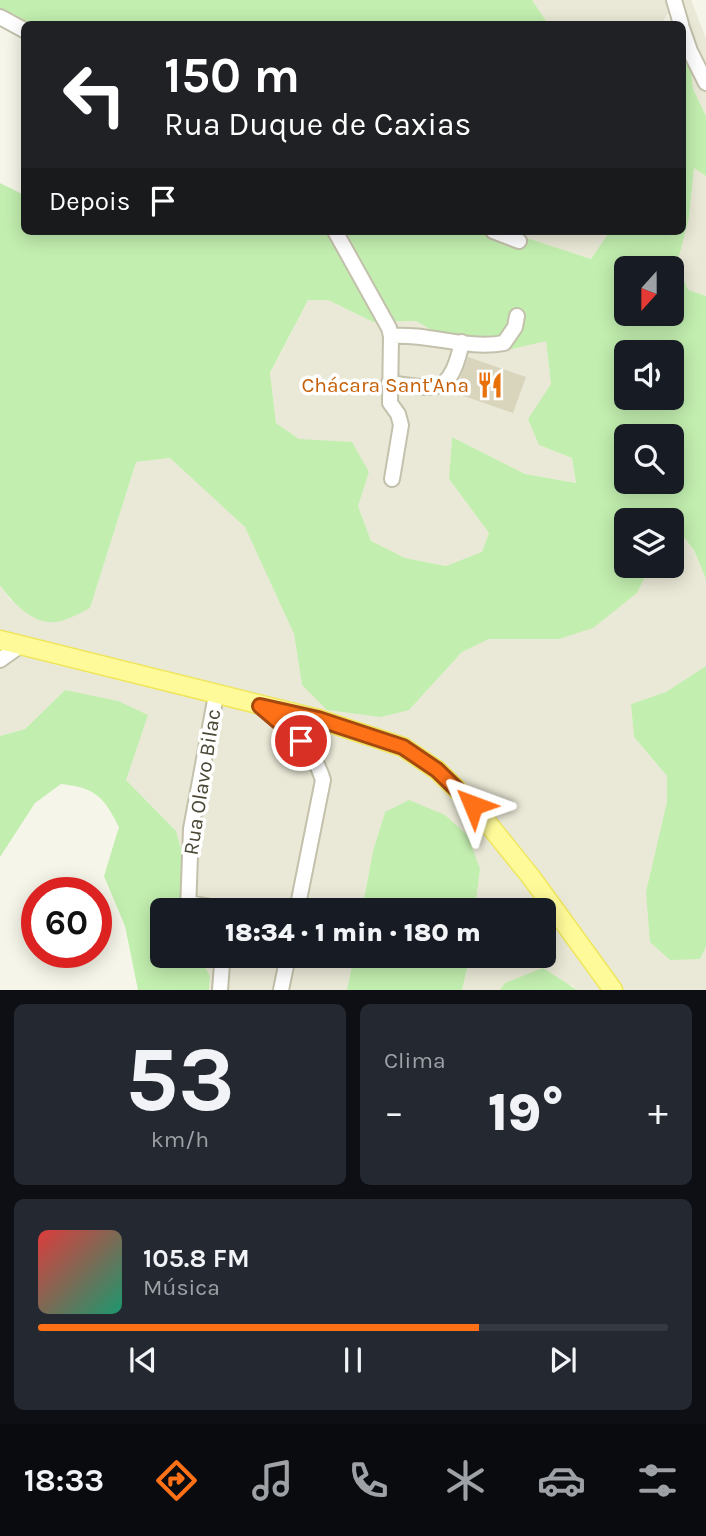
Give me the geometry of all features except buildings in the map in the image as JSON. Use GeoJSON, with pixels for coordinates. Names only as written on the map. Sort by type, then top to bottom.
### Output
{"type":"FeatureCollection","features":[{"type":"Feature","properties":{"kind":"main road"},"geometry":{"type":"LineString","coordinates":[[0,640],[318,719],[403,747],[437,770],[473,805],[531,877],[613,990]]}},
{"type":"Feature","properties":{"kind":"street"},"geometry":{"type":"LineString","coordinates":[[674,0],[680,21]]}},
{"type":"Feature","properties":{"kind":"street"},"geometry":{"type":"LineString","coordinates":[[0,16],[21,28]]}},
{"type":"Feature","properties":{"kind":"street"},"geometry":{"type":"LineString","coordinates":[[686,38],[706,83]]}},
{"type":"Feature","properties":{"kind":"street"},"geometry":{"type":"LineString","coordinates":[[337,235],[391,336],[390,403],[398,414],[401,425],[392,479]]}},
{"type":"Feature","properties":{"kind":"street"},"geometry":{"type":"LineString","coordinates":[[503,235],[519,241]]}},
{"type":"Feature","properties":{"kind":"street"},"geometry":{"type":"LineString","coordinates":[[391,336],[435,338],[489,346],[504,344],[515,327],[517,316]]}},
{"type":"Feature","properties":{"kind":"street"},"geometry":{"type":"LineString","coordinates":[[389,383],[431,388],[448,382],[454,373],[462,342]]}},
{"type":"Feature","properties":{"kind":"street"},"geometry":{"type":"LineString","coordinates":[[0,660],[21,645]]}},
{"type":"Feature","properties":{"kind":"street","name":"Rua Olavo Bilac"},"geometry":{"type":"LineString","coordinates":[[188,898],[191,829],[216,695]]}},
{"type":"Feature","properties":{"kind":"street"},"geometry":{"type":"LineString","coordinates":[[260,706],[311,751],[323,780],[299,898]]}},
{"type":"Feature","properties":{"kind":"street"},"geometry":{"type":"LineString","coordinates":[[220,990],[222,968]]}},
{"type":"Feature","properties":{"kind":"street"},"geometry":{"type":"LineString","coordinates":[[281,990],[286,968]]}},
{"type":"Feature","properties":{"kind":"shaded area"},"geometry":{"type":"Polygon","coordinates":[[[532,0],[691,0],[706,38],[706,116],[693,89],[686,21],[676,21],[669,12],[663,21],[545,21],[532,0]]]}},
{"type":"Feature","properties":{"kind":"shaded area"},"geometry":{"type":"Polygon","coordinates":[[[694,167],[706,176],[706,296],[688,291],[684,281],[684,256],[679,256],[686,230],[694,167]]]}},
{"type":"Feature","properties":{"kind":"shaded area"},"geometry":{"type":"Polygon","coordinates":[[[518,235],[607,235],[591,259],[518,235]]]}},
{"type":"Feature","properties":{"kind":"shaded area"},"geometry":{"type":"Polygon","coordinates":[[[308,300],[328,300],[373,322],[416,321],[461,347],[496,353],[546,340],[551,384],[539,445],[572,458],[576,483],[525,474],[452,437],[449,479],[489,533],[482,553],[446,566],[405,558],[371,541],[358,506],[369,472],[299,439],[276,423],[270,374],[308,300]]]}},
{"type":"Feature","properties":{"kind":"shaded area"},"geometry":{"type":"Polygon","coordinates":[[[171,458],[245,526],[294,634],[302,685],[409,710],[462,652],[489,639],[559,639],[637,593],[644,578],[684,578],[684,537],[694,550],[706,579],[706,666],[666,692],[631,704],[634,737],[667,776],[667,802],[700,959],[706,947],[706,990],[577,990],[572,985],[505,983],[500,990],[462,990],[467,968],[556,968],[556,898],[476,898],[480,869],[385,812],[373,851],[364,898],[181,898],[176,831],[126,780],[65,690],[25,729],[0,736],[0,585],[11,601],[90,608],[136,462],[171,458]]]}},
{"type":"Feature","properties":{"kind":"shaded area"},"geometry":{"type":"Polygon","coordinates":[[[206,968],[352,968],[347,990],[209,990],[210,976],[206,968]]]}},
{"type":"Feature","properties":{"kind":"green space"},"geometry":{"type":"Polygon","coordinates":[[[0,0],[532,0],[546,21],[21,21],[21,24],[0,20],[0,0]]]}},
{"type":"Feature","properties":{"kind":"green space"},"geometry":{"type":"Polygon","coordinates":[[[686,35],[693,89],[706,116],[706,176],[694,168],[686,230],[686,35]]]}},
{"type":"Feature","properties":{"kind":"green space"},"geometry":{"type":"Polygon","coordinates":[[[0,183],[21,194],[21,235],[518,235],[591,259],[607,235],[685,235],[679,256],[614,256],[614,326],[684,326],[684,281],[688,290],[706,296],[706,579],[694,550],[684,537],[684,508],[614,508],[614,578],[644,578],[637,593],[593,628],[559,639],[489,639],[462,652],[409,710],[381,717],[327,710],[302,685],[294,634],[245,527],[170,458],[136,462],[90,608],[64,620],[45,621],[19,607],[0,585],[0,183]],[[308,300],[270,373],[276,423],[299,439],[352,442],[369,472],[358,506],[371,541],[405,558],[446,566],[482,552],[489,533],[449,479],[452,437],[525,474],[576,483],[572,458],[539,445],[528,419],[551,384],[546,341],[496,353],[461,347],[416,321],[373,322],[328,300],[308,300]]]}},
{"type":"Feature","properties":{"kind":"green space"},"geometry":{"type":"Polygon","coordinates":[[[706,666],[706,947],[700,959],[670,960],[650,942],[646,892],[667,802],[667,776],[634,737],[631,704],[666,692],[706,666]]]}},
{"type":"Feature","properties":{"kind":"green space"},"geometry":{"type":"Polygon","coordinates":[[[65,690],[118,701],[148,715],[126,780],[176,831],[183,856],[182,898],[150,898],[150,968],[206,968],[210,976],[209,990],[138,990],[125,926],[112,895],[112,877],[104,876],[119,827],[103,801],[91,791],[61,784],[35,803],[0,857],[0,736],[25,729],[65,690]]]}},
{"type":"Feature","properties":{"kind":"green space"},"geometry":{"type":"Polygon","coordinates":[[[409,800],[445,815],[468,836],[480,869],[476,898],[364,898],[373,851],[385,812],[409,800]]]}},
{"type":"Feature","properties":{"kind":"green space"},"geometry":{"type":"Polygon","coordinates":[[[352,968],[467,968],[462,990],[347,990],[352,968]]]}},
{"type":"Feature","properties":{"kind":"green space"},"geometry":{"type":"Polygon","coordinates":[[[543,968],[577,990],[500,990],[505,983],[543,968]]]}},
{"type":"Feature","properties":{"kind":"place","name":"Chácara Sant'Ana"},"geometry":{"type":"Point","coordinates":[490,385]}},
{"type":"Feature","properties":{"kind":"route"},"geometry":{"type":"LineString","coordinates":[[301,741],[260,706],[318,719],[403,747],[437,770],[473,805]]}}]}
